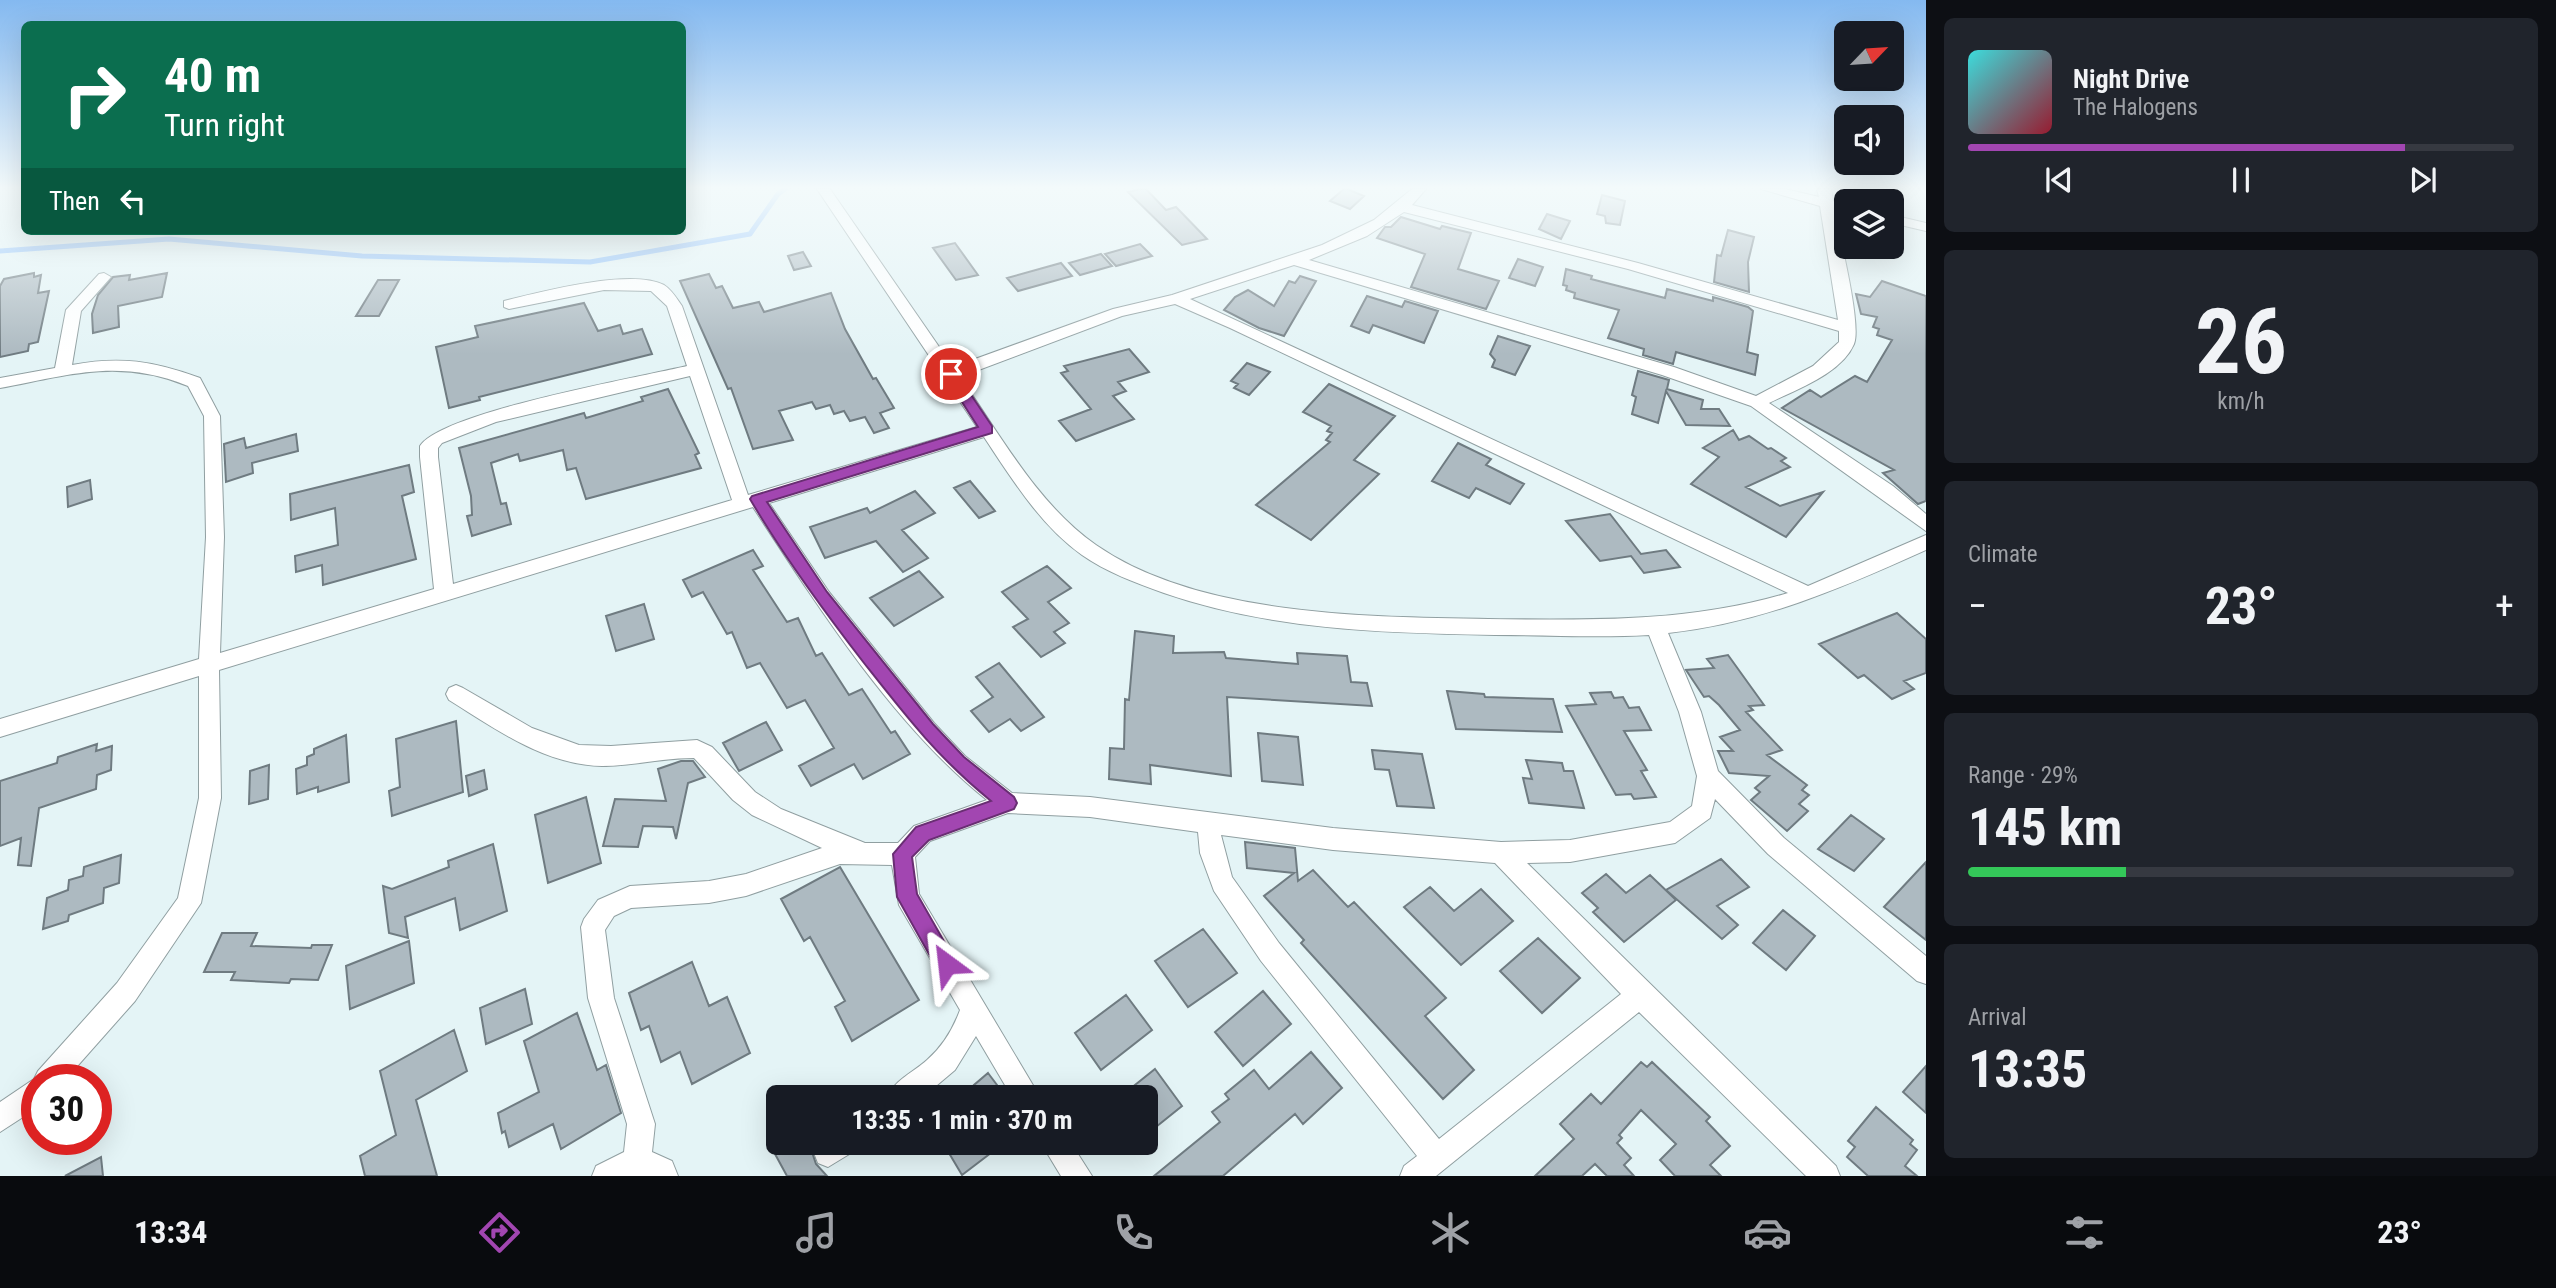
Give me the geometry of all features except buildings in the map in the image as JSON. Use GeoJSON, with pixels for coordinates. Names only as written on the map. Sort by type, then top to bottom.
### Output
{"type":"FeatureCollection","features":[{"type":"Feature","properties":{"kind":"street"},"geometry":{"type":"LineString","coordinates":[[861,244],[1032,494],[1062,527],[1099,557],[1142,578],[1245,610],[1347,623],[1515,628],[1656,627],[1707,620],[1807,594],[1926,541]]}},
{"type":"Feature","properties":{"kind":"street"},"geometry":{"type":"LineString","coordinates":[[951,374],[1118,312],[1176,299],[1340,244]]}},
{"type":"Feature","properties":{"kind":"street"},"geometry":{"type":"LineString","coordinates":[[1546,244],[1847,328]]}},
{"type":"Feature","properties":{"kind":"street"},"geometry":{"type":"LineString","coordinates":[[1757,402],[1813,372],[1836,355],[1847,342],[1833,244]]}},
{"type":"Feature","properties":{"kind":"street"},"geometry":{"type":"LineString","coordinates":[[1294,260],[1668,371],[1757,402],[1887,491],[1926,524]]}},
{"type":"Feature","properties":{"kind":"street"},"geometry":{"type":"LineString","coordinates":[[63,370],[74,310],[104,277]]}},
{"type":"Feature","properties":{"kind":"street"},"geometry":{"type":"LineString","coordinates":[[509,304],[570,290],[653,286],[663,290],[674,306],[694,370],[750,502],[926,729],[957,763],[1008,803]]}},
{"type":"Feature","properties":{"kind":"street"},"geometry":{"type":"LineString","coordinates":[[1176,299],[1321,364],[1410,410],[1662,523],[1807,594]]}},
{"type":"Feature","properties":{"kind":"street"},"geometry":{"type":"LineString","coordinates":[[0,383],[105,364],[158,368],[194,383],[212,416],[215,537],[209,664],[210,798],[189,903],[126,992],[61,1064]]}},
{"type":"Feature","properties":{"kind":"street"},"geometry":{"type":"LineString","coordinates":[[444,593],[429,457],[429,446],[436,439],[492,417],[694,370]]}},
{"type":"Feature","properties":{"kind":"street"},"geometry":{"type":"LineString","coordinates":[[0,728],[987,430]]}},
{"type":"Feature","properties":{"kind":"street"},"geometry":{"type":"LineString","coordinates":[[638,1160],[641,1124],[601,998],[593,927],[606,908],[630,897],[709,892],[746,885],[840,853],[902,854],[922,834],[1008,803],[1090,807],[1333,839],[1501,853],[1570,851],[1675,832],[1702,811],[1708,776],[1690,712],[1656,627]]}},
{"type":"Feature","properties":{"kind":"street"},"geometry":{"type":"LineString","coordinates":[[456,694],[543,744],[567,752],[598,757],[697,749],[708,755],[746,798],[785,824],[861,852]]}},
{"type":"Feature","properties":{"kind":"street"},"geometry":{"type":"LineString","coordinates":[[1708,776],[1776,845],[1926,972]]}},
{"type":"Feature","properties":{"kind":"street"},"geometry":{"type":"LineString","coordinates":[[1208,822],[1212,853],[1222,883],[1270,952],[1341,1035],[1436,1157]]}},
{"type":"Feature","properties":{"kind":"street"},"geometry":{"type":"LineString","coordinates":[[1501,853],[1640,995],[1826,1176]]}},
{"type":"Feature","properties":{"kind":"street"},"geometry":{"type":"LineString","coordinates":[[902,854],[907,897],[1020,1085]]}},
{"type":"Feature","properties":{"kind":"street"},"geometry":{"type":"LineString","coordinates":[[1414,1176],[1640,995]]}},
{"type":"Feature","properties":{"kind":"street"},"geometry":{"type":"LineString","coordinates":[[917,1085],[939,1068],[961,1044],[973,1010]]}},
{"type":"Feature","properties":{"kind":"street"},"geometry":{"type":"LineString","coordinates":[[0,1118],[21,1103]]}},
{"type":"Feature","properties":{"kind":"street"},"geometry":{"type":"LineString","coordinates":[[1063,1155],[1078,1176]]}},
{"type":"Feature","properties":{"kind":"street"},"geometry":{"type":"LineString","coordinates":[[606,1176],[638,1160]]}},
{"type":"Feature","properties":{"kind":"street"},"geometry":{"type":"LineString","coordinates":[[638,1160],[662,1171],[664,1176]]}},
{"type":"Feature","properties":{"kind":"waterway"},"geometry":{"type":"LineString","coordinates":[[0,251],[100,244]]}},
{"type":"Feature","properties":{"kind":"waterway"},"geometry":{"type":"LineString","coordinates":[[224,244],[362,256],[590,262],[694,244]]}},
{"type":"Feature","properties":{"kind":"route"},"geometry":{"type":"LineString","coordinates":[[947,964],[907,897],[902,854],[922,834],[1008,803],[957,763],[926,729],[822,597],[757,499],[987,430],[951,374]]}}]}
